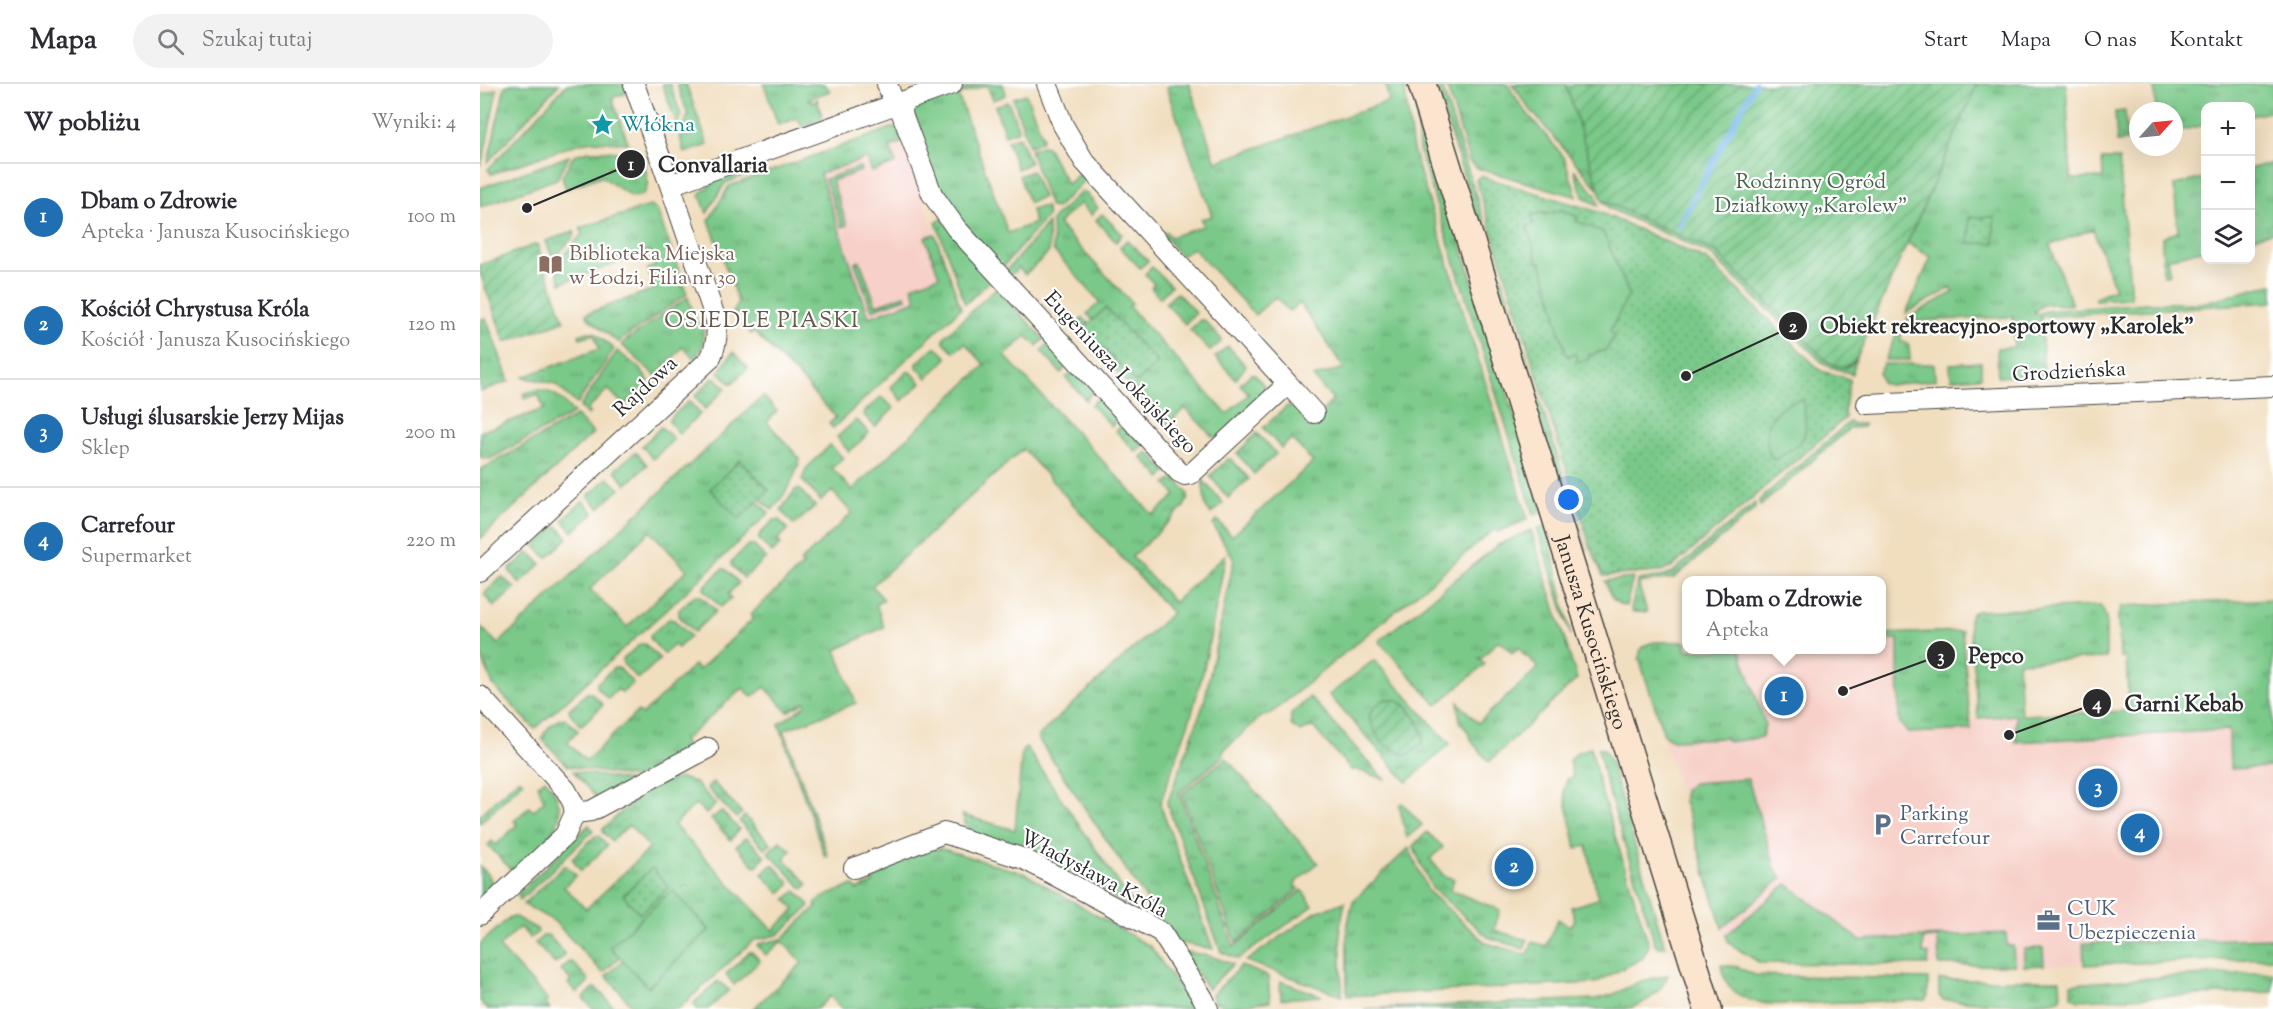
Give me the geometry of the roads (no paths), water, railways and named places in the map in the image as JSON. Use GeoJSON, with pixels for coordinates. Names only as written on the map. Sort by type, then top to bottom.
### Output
{"type":"FeatureCollection","features":[{"type":"Feature","properties":{"kind":"street","name":"Rajdowa"},"geometry":{"type":"LineString","coordinates":[[480,573],[702,366],[713,353],[716,320],[634,84]]}},
{"type":"Feature","properties":{"kind":"street"},"geometry":{"type":"LineString","coordinates":[[887,84],[897,104]]}},
{"type":"Feature","properties":{"kind":"street"},"geometry":{"type":"LineString","coordinates":[[670,185],[952,84]]}},
{"type":"Feature","properties":{"kind":"street"},"geometry":{"type":"LineString","coordinates":[[1047,84],[1063,125],[1084,161],[1314,413]]}},
{"type":"Feature","properties":{"kind":"street","name":"Janusza Kusocińskiego"},"geometry":{"type":"LineString","coordinates":[[1422,84],[1708,1009]]}},
{"type":"Feature","properties":{"kind":"street","name":"Eugeniusza Lokajskiego"},"geometry":{"type":"LineString","coordinates":[[897,104],[932,194],[956,228],[1179,472],[1187,475],[1196,470],[1288,384]]}},
{"type":"Feature","properties":{"kind":"street","name":"Grodzieńska"},"geometry":{"type":"LineString","coordinates":[[1867,404],[2273,386]]}},
{"type":"Feature","properties":{"kind":"street"},"geometry":{"type":"LineString","coordinates":[[480,696],[566,790],[573,802],[575,813],[565,835],[480,915]]}},
{"type":"Feature","properties":{"kind":"street"},"geometry":{"type":"LineString","coordinates":[[575,813],[591,811],[708,748]]}},
{"type":"Feature","properties":{"kind":"street","name":"Władysława Króla"},"geometry":{"type":"LineString","coordinates":[[854,868],[944,833],[1024,859],[1161,932],[1208,1009]]}},
{"type":"Feature","properties":{"kind":"waterway"},"geometry":{"type":"LineString","coordinates":[[1679,226],[1755,84]]}},
{"type":"Feature","properties":{"kind":"place","name":"Włókna"},"geometry":{"type":"Point","coordinates":[603,124]}},
{"type":"Feature","properties":{"kind":"place","name":"Convallaria"},"geometry":{"type":"Point","coordinates":[527,208]}},
{"type":"Feature","properties":{"kind":"place","name":"Biblioteka Miejska w Łodzi, Filia nr 30"},"geometry":{"type":"Point","coordinates":[551,265]}},
{"type":"Feature","properties":{"kind":"place","name":"Obiekt rekreacyjno-sportowy „Karolek”"},"geometry":{"type":"Point","coordinates":[1686,376]}},
{"type":"Feature","properties":{"kind":"place","name":"Pepco"},"geometry":{"type":"Point","coordinates":[1843,691]}},
{"type":"Feature","properties":{"kind":"place","name":"Dbam o Zdrowie"},"geometry":{"type":"Point","coordinates":[1784,696]}},
{"type":"Feature","properties":{"kind":"place","name":"Garni Kebab"},"geometry":{"type":"Point","coordinates":[2009,735]}},
{"type":"Feature","properties":{"kind":"place","name":"Usługi ślusarskie Jerzy Mijas"},"geometry":{"type":"Point","coordinates":[2098,788]}},
{"type":"Feature","properties":{"kind":"place","name":"Parking Carrefour"},"geometry":{"type":"Point","coordinates":[1882,825]}},
{"type":"Feature","properties":{"kind":"place","name":"Carrefour"},"geometry":{"type":"Point","coordinates":[2140,833]}},
{"type":"Feature","properties":{"kind":"place","name":"Kościół Chrystusa Króla"},"geometry":{"type":"Point","coordinates":[1514,867]}},
{"type":"Feature","properties":{"kind":"place","name":"CUK Ubezpieczenia"},"geometry":{"type":"Point","coordinates":[2049,920]}},
{"type":"Feature","properties":{"kind":"district","name":"OSIEDLE PIASKI"},"geometry":{"type":"Point","coordinates":[762,319]}},
{"type":"Feature","properties":{"kind":"park label","name":"Rodzinny Ogród Działkowy „Karolew”"},"geometry":{"type":"Point","coordinates":[1811,193]}}]}
